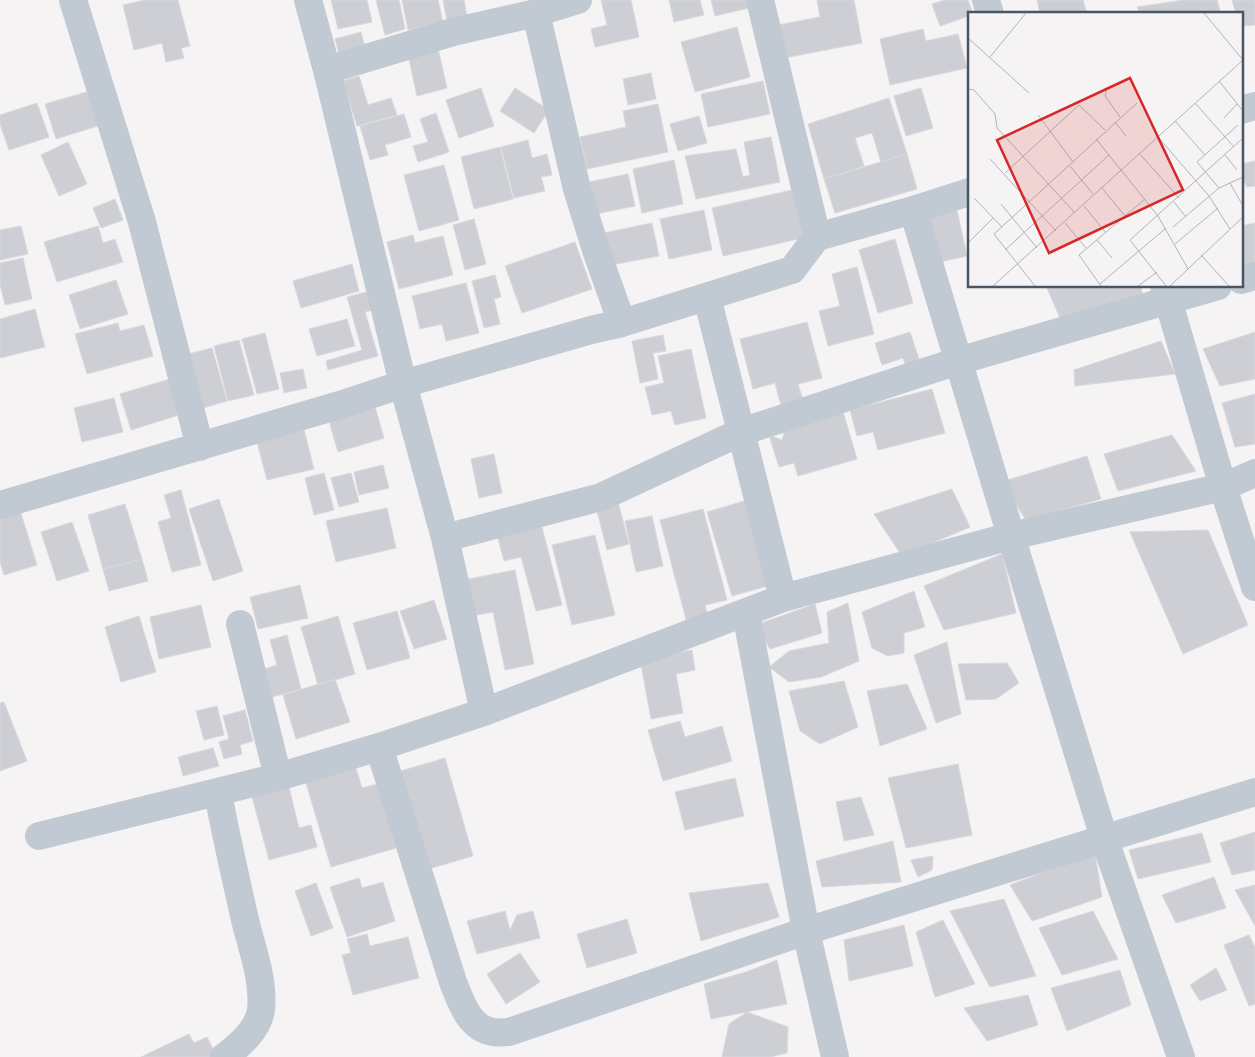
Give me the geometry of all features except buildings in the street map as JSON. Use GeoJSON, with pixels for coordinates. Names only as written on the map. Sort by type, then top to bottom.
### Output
{"type":"FeatureCollection","features":[{"type":"Feature","properties":{"kind":"street"},"geometry":{"type":"LineString","coordinates":[[73,0],[142,222],[200,447]]}},
{"type":"Feature","properties":{"kind":"street"},"geometry":{"type":"LineString","coordinates":[[308,0],[327,70],[403,384],[445,538],[484,712]]}},
{"type":"Feature","properties":{"kind":"street"},"geometry":{"type":"LineString","coordinates":[[327,70],[453,32],[536,13],[578,0]]}},
{"type":"Feature","properties":{"kind":"street"},"geometry":{"type":"LineString","coordinates":[[760,0],[817,238]]}},
{"type":"Feature","properties":{"kind":"street"},"geometry":{"type":"LineString","coordinates":[[536,13],[578,189],[597,253],[622,323]]}},
{"type":"Feature","properties":{"kind":"street"},"geometry":{"type":"LineString","coordinates":[[1242,110],[1255,106]]}},
{"type":"Feature","properties":{"kind":"street"},"geometry":{"type":"LineString","coordinates":[[0,504],[200,447],[403,384],[591,330],[622,323],[792,270],[817,238],[968,192]]}},
{"type":"Feature","properties":{"kind":"street"},"geometry":{"type":"LineString","coordinates":[[914,210],[958,361],[1104,838],[1180,1057]]}},
{"type":"Feature","properties":{"kind":"street"},"geometry":{"type":"LineString","coordinates":[[1242,280],[1255,276]]}},
{"type":"Feature","properties":{"kind":"street"},"geometry":{"type":"LineString","coordinates":[[445,538],[601,496],[741,432],[1165,294],[1205,288]]}},
{"type":"Feature","properties":{"kind":"street"},"geometry":{"type":"LineString","coordinates":[[1165,294],[1255,587]]}},
{"type":"Feature","properties":{"kind":"street"},"geometry":{"type":"LineString","coordinates":[[707,297],[783,598]]}},
{"type":"Feature","properties":{"kind":"street"},"geometry":{"type":"LineString","coordinates":[[39,836],[218,793],[379,747],[484,712],[783,598],[1011,536],[1223,487],[1255,473]]}},
{"type":"Feature","properties":{"kind":"street"},"geometry":{"type":"LineString","coordinates":[[746,613],[806,931],[835,1057]]}},
{"type":"Feature","properties":{"kind":"street"},"geometry":{"type":"LineString","coordinates":[[240,624],[278,777]]}},
{"type":"Feature","properties":{"kind":"street"},"geometry":{"type":"LineString","coordinates":[[379,747],[453,982],[464,1010],[477,1025],[492,1032],[509,1032],[806,931],[1255,792]]}},
{"type":"Feature","properties":{"kind":"street"},"geometry":{"type":"LineString","coordinates":[[218,793],[227,841],[261,985],[261,1012],[252,1030],[238,1047],[224,1057]]}}]}
